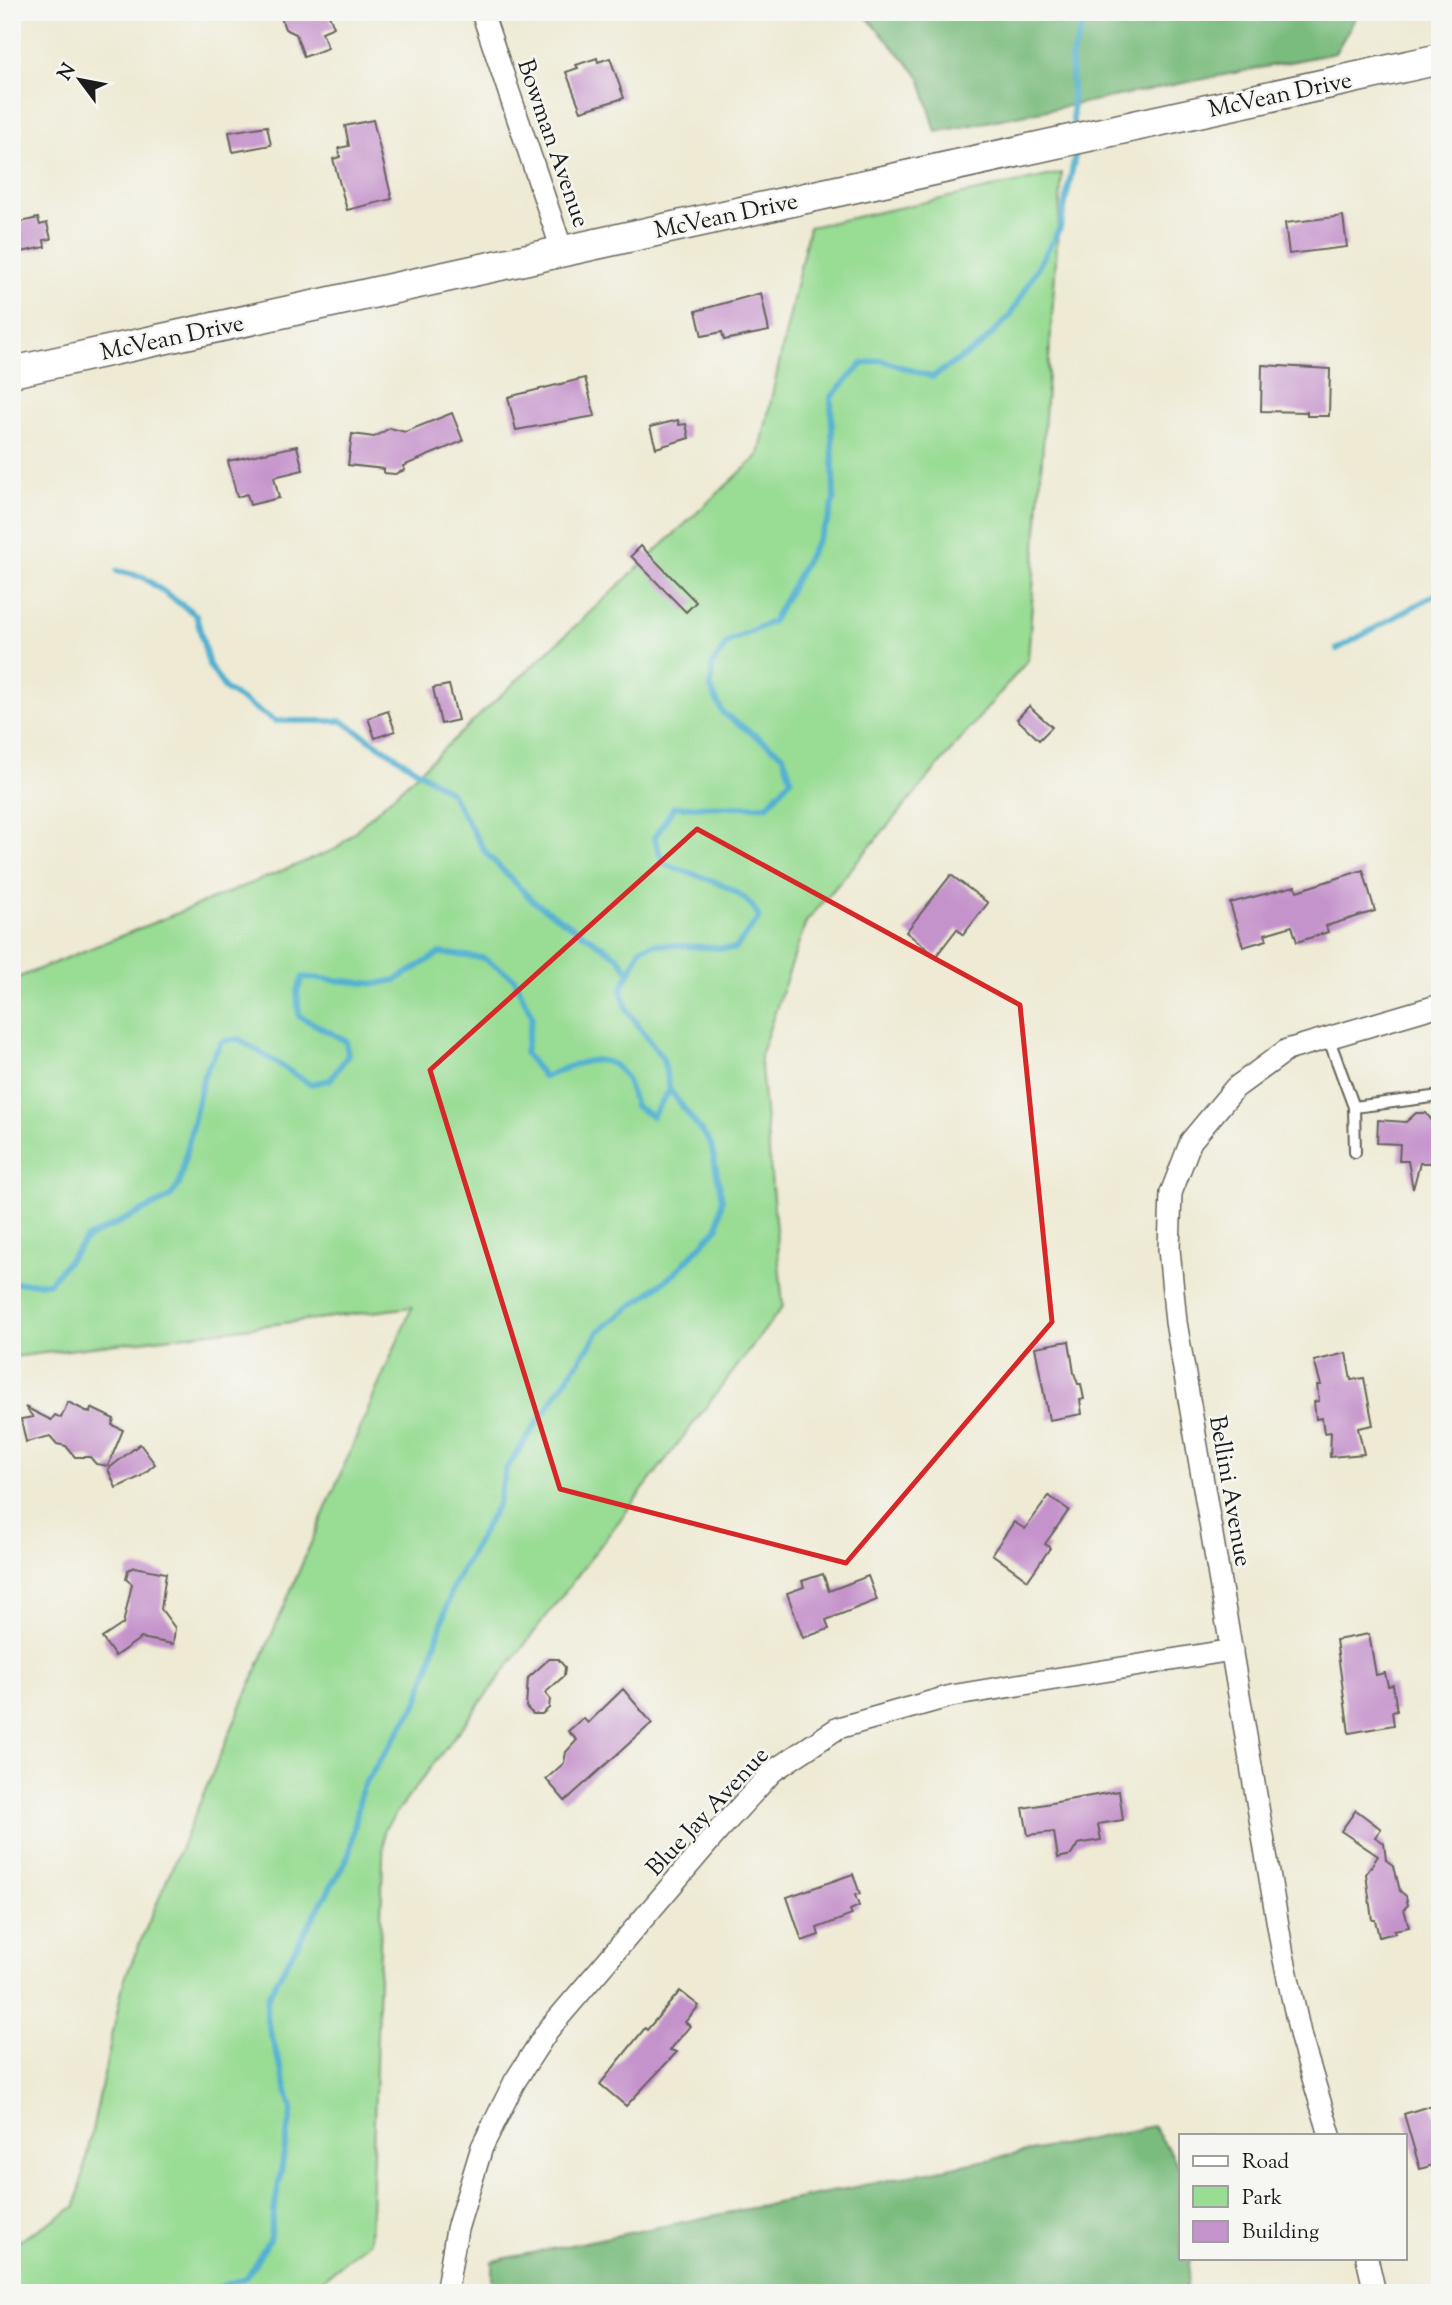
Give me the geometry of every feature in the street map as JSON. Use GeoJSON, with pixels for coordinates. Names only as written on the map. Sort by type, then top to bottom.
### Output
{"type":"FeatureCollection","features":[{"type":"Feature","properties":{"kind":"main road","name":"McVean Drive"},"geometry":{"type":"LineString","coordinates":[[12,372],[1440,59]]}},
{"type":"Feature","properties":{"kind":"street","name":"Bowman Avenue"},"geometry":{"type":"LineString","coordinates":[[482,12],[562,250]]}},
{"type":"Feature","properties":{"kind":"street","name":"Bellini Avenue"},"geometry":{"type":"LineString","coordinates":[[1330,2134],[1301,2038],[1283,1955],[1176,1322],[1169,1249],[1171,1193],[1191,1141],[1235,1088],[1287,1050],[1440,1006]]}},
{"type":"Feature","properties":{"kind":"street","name":"Blue Jay Avenue"},"geometry":{"type":"LineString","coordinates":[[446,2293],[457,2229],[482,2147],[516,2081],[548,2030],[718,1831],[773,1772],[838,1728],[951,1696],[1232,1650]]}},
{"type":"Feature","properties":{"kind":"street"},"geometry":{"type":"LineString","coordinates":[[1368,2260],[1376,2293]]}},
{"type":"Feature","properties":{"kind":"lane"},"geometry":{"type":"LineString","coordinates":[[1328,1037],[1354,1107],[1355,1152]]}},
{"type":"Feature","properties":{"kind":"lane"},"geometry":{"type":"LineString","coordinates":[[1354,1107],[1440,1096]]}},
{"type":"Feature","properties":{"kind":"highlighted area"},"geometry":{"type":"Polygon","coordinates":[[[697,829],[1020,1005],[1052,1322],[846,1563],[560,1489],[430,1070],[697,829]]]}},
{"type":"Feature","properties":{"kind":"green space"},"geometry":{"type":"Polygon","coordinates":[[[862,12],[1359,12],[1335,53],[936,132],[920,77],[862,12]]]}},
{"type":"Feature","properties":{"kind":"green space"},"geometry":{"type":"Polygon","coordinates":[[[1062,173],[1028,660],[806,922],[760,1056],[783,1306],[384,1829],[370,2241],[306,2293],[12,2293],[12,2245],[76,2206],[124,1980],[412,1307],[12,1357],[12,980],[336,849],[759,455],[809,227],[1062,173]]]}},
{"type":"Feature","properties":{"kind":"green space"},"geometry":{"type":"Polygon","coordinates":[[[1153,2126],[1179,2166],[1179,2260],[1190,2260],[1187,2284],[1182,2293],[492,2293],[492,2261],[1153,2126]]]}},
{"type":"Feature","properties":{"kind":"building"},"geometry":{"type":"Polygon","coordinates":[[[279,12],[328,12],[334,27],[322,32],[328,48],[304,57],[296,34],[285,29],[279,12]]]}},
{"type":"Feature","properties":{"kind":"building"},"geometry":{"type":"Polygon","coordinates":[[[597,58],[598,62],[610,58],[624,98],[581,111],[566,72],[578,68],[576,65],[597,58]]]}},
{"type":"Feature","properties":{"kind":"building"},"geometry":{"type":"Polygon","coordinates":[[[373,120],[392,199],[347,210],[333,159],[340,157],[339,148],[349,146],[345,126],[373,120]]]}},
{"type":"Feature","properties":{"kind":"building"},"geometry":{"type":"Polygon","coordinates":[[[267,126],[271,145],[233,152],[229,132],[267,126]]]}},
{"type":"Feature","properties":{"kind":"building"},"geometry":{"type":"Polygon","coordinates":[[[1343,216],[1347,247],[1289,254],[1285,223],[1343,216]]]}},
{"type":"Feature","properties":{"kind":"building"},"geometry":{"type":"Polygon","coordinates":[[[38,218],[40,225],[47,223],[51,239],[44,240],[45,247],[12,254],[12,224],[38,218]]]}},
{"type":"Feature","properties":{"kind":"building"},"geometry":{"type":"Polygon","coordinates":[[[761,293],[769,331],[724,340],[722,332],[702,336],[696,311],[761,293]]]}},
{"type":"Feature","properties":{"kind":"building"},"geometry":{"type":"Polygon","coordinates":[[[1262,365],[1330,369],[1329,416],[1307,416],[1307,412],[1261,411],[1262,365]]]}},
{"type":"Feature","properties":{"kind":"building"},"geometry":{"type":"Polygon","coordinates":[[[585,378],[595,416],[516,430],[508,397],[585,378]]]}},
{"type":"Feature","properties":{"kind":"building"},"geometry":{"type":"Polygon","coordinates":[[[452,413],[463,441],[403,466],[405,470],[395,474],[384,473],[384,469],[348,465],[352,434],[374,437],[390,428],[405,432],[452,413]]]}},
{"type":"Feature","properties":{"kind":"building"},"geometry":{"type":"Polygon","coordinates":[[[678,420],[679,425],[686,424],[689,438],[656,448],[650,427],[678,420]]]}},
{"type":"Feature","properties":{"kind":"building"},"geometry":{"type":"Polygon","coordinates":[[[297,446],[303,470],[274,477],[279,498],[250,505],[247,494],[237,497],[228,461],[297,446]]]}},
{"type":"Feature","properties":{"kind":"building"},"geometry":{"type":"Polygon","coordinates":[[[641,546],[696,602],[686,612],[631,556],[641,546]]]}},
{"type":"Feature","properties":{"kind":"building"},"geometry":{"type":"Polygon","coordinates":[[[449,685],[458,720],[441,724],[433,688],[449,685]]]}},
{"type":"Feature","properties":{"kind":"building"},"geometry":{"type":"Polygon","coordinates":[[[1029,706],[1052,727],[1039,740],[1017,719],[1029,706]]]}},
{"type":"Feature","properties":{"kind":"building"},"geometry":{"type":"Polygon","coordinates":[[[388,711],[395,731],[375,738],[368,718],[388,711]]]}},
{"type":"Feature","properties":{"kind":"building"},"geometry":{"type":"Polygon","coordinates":[[[1363,870],[1375,911],[1326,926],[1328,932],[1297,942],[1292,926],[1265,934],[1267,940],[1243,947],[1230,903],[1295,886],[1297,891],[1363,870]]]}},
{"type":"Feature","properties":{"kind":"building"},"geometry":{"type":"Polygon","coordinates":[[[951,875],[988,903],[963,935],[957,929],[936,956],[906,932],[951,875]]]}},
{"type":"Feature","properties":{"kind":"building"},"geometry":{"type":"Polygon","coordinates":[[[1416,1113],[1426,1113],[1438,1124],[1436,1163],[1420,1163],[1413,1189],[1408,1161],[1399,1161],[1400,1144],[1377,1143],[1378,1120],[1406,1122],[1416,1113]]]}},
{"type":"Feature","properties":{"kind":"building"},"geometry":{"type":"Polygon","coordinates":[[[1069,1341],[1074,1373],[1078,1384],[1081,1384],[1084,1399],[1080,1400],[1082,1414],[1049,1420],[1035,1347],[1069,1341]]]}},
{"type":"Feature","properties":{"kind":"building"},"geometry":{"type":"Polygon","coordinates":[[[1346,1353],[1351,1380],[1364,1378],[1373,1425],[1358,1428],[1364,1454],[1330,1457],[1331,1432],[1324,1433],[1322,1418],[1316,1419],[1314,1402],[1319,1401],[1317,1385],[1321,1385],[1314,1361],[1346,1353]]]}},
{"type":"Feature","properties":{"kind":"building"},"geometry":{"type":"Polygon","coordinates":[[[68,1402],[90,1413],[91,1408],[114,1419],[112,1425],[123,1430],[108,1466],[96,1464],[90,1457],[75,1457],[66,1446],[57,1444],[50,1436],[26,1442],[21,1419],[33,1417],[25,1407],[51,1420],[55,1415],[61,1418],[68,1402]]]}},
{"type":"Feature","properties":{"kind":"building"},"geometry":{"type":"Polygon","coordinates":[[[140,1444],[155,1464],[140,1477],[116,1488],[108,1469],[140,1444]]]}},
{"type":"Feature","properties":{"kind":"building"},"geometry":{"type":"Polygon","coordinates":[[[1049,1496],[1069,1510],[1045,1544],[1050,1548],[1028,1580],[992,1554],[1014,1522],[1025,1529],[1049,1496]]]}},
{"type":"Feature","properties":{"kind":"building"},"geometry":{"type":"Polygon","coordinates":[[[134,1567],[166,1573],[161,1609],[175,1628],[173,1644],[141,1638],[115,1656],[102,1638],[123,1624],[132,1584],[126,1579],[128,1570],[134,1567]]]}},
{"type":"Feature","properties":{"kind":"building"},"geometry":{"type":"Polygon","coordinates":[[[823,1574],[829,1591],[868,1576],[877,1600],[826,1620],[829,1629],[803,1638],[787,1593],[804,1587],[802,1581],[823,1574]]]}},
{"type":"Feature","properties":{"kind":"building"},"geometry":{"type":"Polygon","coordinates":[[[1369,1634],[1376,1675],[1385,1673],[1388,1686],[1393,1685],[1397,1711],[1392,1712],[1394,1725],[1349,1733],[1336,1640],[1369,1634]]]}},
{"type":"Feature","properties":{"kind":"building"},"geometry":{"type":"Polygon","coordinates":[[[549,1659],[558,1659],[565,1667],[564,1676],[545,1693],[550,1699],[549,1708],[542,1714],[533,1714],[526,1707],[528,1678],[549,1659]]]}},
{"type":"Feature","properties":{"kind":"building"},"geometry":{"type":"Polygon","coordinates":[[[623,1689],[652,1723],[565,1801],[546,1779],[564,1763],[566,1752],[577,1740],[568,1731],[583,1718],[588,1723],[623,1689]]]}},
{"type":"Feature","properties":{"kind":"building"},"geometry":{"type":"Polygon","coordinates":[[[1119,1791],[1123,1820],[1098,1824],[1101,1840],[1078,1844],[1071,1855],[1058,1858],[1054,1832],[1028,1835],[1023,1808],[1119,1791]]]}},
{"type":"Feature","properties":{"kind":"building"},"geometry":{"type":"Polygon","coordinates":[[[1356,1810],[1381,1829],[1375,1837],[1384,1843],[1386,1860],[1394,1866],[1400,1891],[1406,1896],[1408,1905],[1404,1909],[1409,1927],[1379,1937],[1375,1920],[1372,1920],[1366,1874],[1378,1856],[1341,1831],[1356,1810]]]}},
{"type":"Feature","properties":{"kind":"building"},"geometry":{"type":"Polygon","coordinates":[[[853,1874],[860,1894],[855,1895],[859,1906],[850,1910],[852,1915],[817,1928],[819,1935],[802,1941],[787,1897],[853,1874]]]}},
{"type":"Feature","properties":{"kind":"building"},"geometry":{"type":"Polygon","coordinates":[[[680,1991],[699,2006],[685,2022],[690,2026],[670,2050],[677,2052],[626,2106],[600,2084],[645,2028],[647,2030],[680,1991]]]}},
{"type":"Feature","properties":{"kind":"building"},"geometry":{"type":"Polygon","coordinates":[[[1432,2105],[1440,2129],[1440,2163],[1420,2169],[1404,2114],[1432,2105]]]}},
{"type":"Feature","properties":{"kind":"waterway"},"geometry":{"type":"LineString","coordinates":[[1073,121],[1071,59],[1087,12]]}},
{"type":"Feature","properties":{"kind":"waterway"},"geometry":{"type":"LineString","coordinates":[[204,2293],[247,2277],[269,2240],[292,2108],[266,2017],[268,1996],[349,1855],[362,1788],[418,1702],[453,1586],[498,1504],[506,1469],[600,1330],[674,1274],[718,1227],[722,1199],[711,1144],[670,1090],[663,1059],[628,1011],[621,991],[641,948],[653,944],[735,949],[759,918],[743,897],[731,890],[664,864],[654,838],[674,807],[767,806],[791,779],[783,755],[723,713],[711,689],[712,665],[728,642],[773,621],[828,521],[834,499],[831,397],[862,364],[881,360],[932,377],[980,346],[1010,316],[1060,228],[1075,156]]}},
{"type":"Feature","properties":{"kind":"waterway"},"geometry":{"type":"LineString","coordinates":[[117,571],[143,577],[196,615],[209,665],[226,690],[275,721],[342,721],[450,792],[486,853],[533,901],[617,956],[629,971]]}},
{"type":"Feature","properties":{"kind":"waterway"},"geometry":{"type":"LineString","coordinates":[[1337,649],[1440,592]]}},
{"type":"Feature","properties":{"kind":"waterway"},"geometry":{"type":"LineString","coordinates":[[12,1283],[49,1283],[87,1238],[169,1198],[179,1185],[204,1074],[222,1041],[239,1039],[310,1084],[330,1080],[348,1055],[346,1041],[299,1016],[297,991],[303,977],[376,984],[396,980],[440,953],[483,958],[514,978],[532,1016],[525,1053],[544,1077],[586,1061],[606,1062],[616,1066],[624,1075],[635,1106],[652,1116],[670,1090]]}}]}
